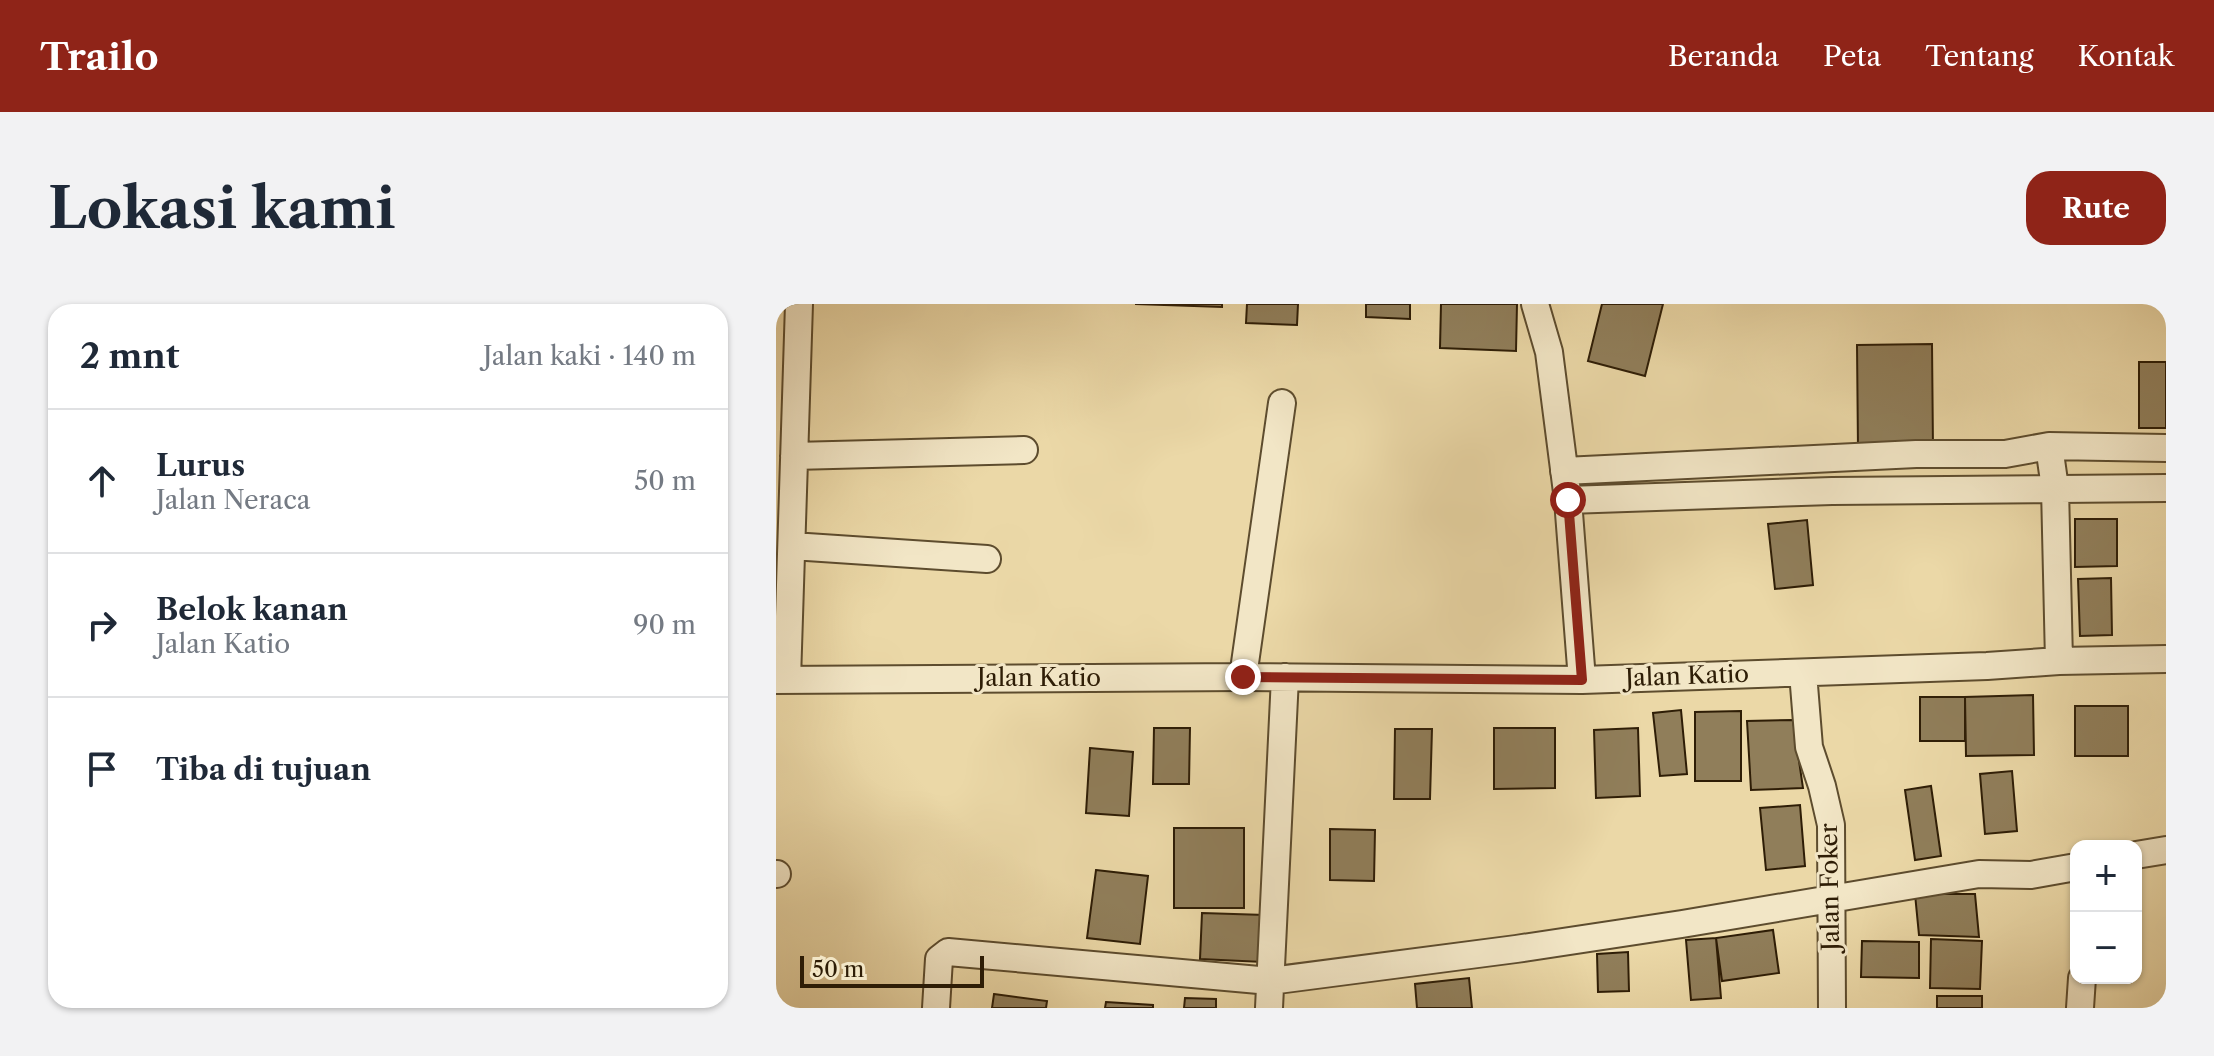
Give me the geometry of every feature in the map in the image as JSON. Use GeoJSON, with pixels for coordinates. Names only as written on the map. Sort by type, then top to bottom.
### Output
{"type":"FeatureCollection","features":[{"type":"Feature","properties":{"kind":"street"},"geometry":{"type":"LineString","coordinates":[[782,680],[792,546],[799,304]]}},
{"type":"Feature","properties":{"kind":"street"},"geometry":{"type":"LineString","coordinates":[[1535,304],[1549,352],[1568,500],[1582,680]]}},
{"type":"Feature","properties":{"kind":"street"},"geometry":{"type":"LineString","coordinates":[[1243,677],[1282,403]]}},
{"type":"Feature","properties":{"kind":"street"},"geometry":{"type":"LineString","coordinates":[[1564,471],[1916,454],[2005,454],[2049,446],[2166,448]]}},
{"type":"Feature","properties":{"kind":"street"},"geometry":{"type":"LineString","coordinates":[[2049,446],[2055,488],[2059,661]]}},
{"type":"Feature","properties":{"kind":"street"},"geometry":{"type":"LineString","coordinates":[[794,456],[1024,450]]}},
{"type":"Feature","properties":{"kind":"street"},"geometry":{"type":"LineString","coordinates":[[1774,460],[1774,493]]}},
{"type":"Feature","properties":{"kind":"street"},"geometry":{"type":"LineString","coordinates":[[1568,500],[1774,493],[2166,488]]}},
{"type":"Feature","properties":{"kind":"street"},"geometry":{"type":"LineString","coordinates":[[792,546],[987,559]]}},
{"type":"Feature","properties":{"kind":"street","name":"Jalan Katio"},"geometry":{"type":"LineString","coordinates":[[782,680],[1243,677],[1582,680],[2166,659]]}},
{"type":"Feature","properties":{"kind":"street","name":"Jalan Foker"},"geometry":{"type":"LineString","coordinates":[[1803,673],[1809,747],[1831,825],[1832,1008]]}},
{"type":"Feature","properties":{"kind":"street"},"geometry":{"type":"LineString","coordinates":[[1269,1008],[1285,677]]}},
{"type":"Feature","properties":{"kind":"street"},"geometry":{"type":"LineString","coordinates":[[2142,854],[2166,850]]}},
{"type":"Feature","properties":{"kind":"street"},"geometry":{"type":"LineString","coordinates":[[936,1008],[939,959],[944,954],[955,952],[1270,981],[1546,944],[1979,874],[2031,875],[2070,868]]}},
{"type":"Feature","properties":{"kind":"street"},"geometry":{"type":"LineString","coordinates":[[2080,1008],[2082,984]]}},
{"type":"Feature","properties":{"kind":"building"},"geometry":{"type":"Polygon","coordinates":[[[1135,304],[1222,304],[1222,307],[1135,304]]]}},
{"type":"Feature","properties":{"kind":"building"},"geometry":{"type":"Polygon","coordinates":[[[1247,304],[1298,304],[1297,325],[1246,323],[1247,304]]]}},
{"type":"Feature","properties":{"kind":"building"},"geometry":{"type":"Polygon","coordinates":[[[1366,304],[1410,304],[1410,319],[1366,317],[1366,304]]]}},
{"type":"Feature","properties":{"kind":"building"},"geometry":{"type":"Polygon","coordinates":[[[1441,304],[1517,304],[1516,351],[1440,348],[1441,304]]]}},
{"type":"Feature","properties":{"kind":"building"},"geometry":{"type":"Polygon","coordinates":[[[1602,304],[1663,304],[1645,376],[1588,361],[1602,304]]]}},
{"type":"Feature","properties":{"kind":"building"},"geometry":{"type":"Polygon","coordinates":[[[1932,344],[1933,449],[1858,449],[1857,345],[1932,344]]]}},
{"type":"Feature","properties":{"kind":"building"},"geometry":{"type":"Polygon","coordinates":[[[2139,362],[2166,362],[2166,428],[2139,428],[2139,362]]]}},
{"type":"Feature","properties":{"kind":"building"},"geometry":{"type":"Polygon","coordinates":[[[2075,519],[2117,519],[2117,566],[2075,567],[2075,519]]]}},
{"type":"Feature","properties":{"kind":"building"},"geometry":{"type":"Polygon","coordinates":[[[1807,520],[1813,585],[1775,589],[1768,524],[1807,520]]]}},
{"type":"Feature","properties":{"kind":"building"},"geometry":{"type":"Polygon","coordinates":[[[2111,578],[2112,635],[2080,636],[2078,579],[2111,578]]]}},
{"type":"Feature","properties":{"kind":"building"},"geometry":{"type":"Polygon","coordinates":[[[2033,695],[2034,755],[1966,756],[1965,697],[2033,695]]]}},
{"type":"Feature","properties":{"kind":"building"},"geometry":{"type":"Polygon","coordinates":[[[1920,697],[1965,697],[1965,741],[1920,741],[1920,697]]]}},
{"type":"Feature","properties":{"kind":"building"},"geometry":{"type":"Polygon","coordinates":[[[2075,706],[2128,706],[2128,756],[2075,756],[2075,706]]]}},
{"type":"Feature","properties":{"kind":"building"},"geometry":{"type":"Polygon","coordinates":[[[1681,710],[1687,774],[1660,776],[1653,713],[1681,710]]]}},
{"type":"Feature","properties":{"kind":"building"},"geometry":{"type":"Polygon","coordinates":[[[1741,711],[1741,781],[1695,781],[1695,712],[1741,711]]]}},
{"type":"Feature","properties":{"kind":"building"},"geometry":{"type":"Polygon","coordinates":[[[1793,720],[1803,788],[1751,790],[1747,721],[1793,720]]]}},
{"type":"Feature","properties":{"kind":"building"},"geometry":{"type":"Polygon","coordinates":[[[1154,728],[1190,728],[1189,784],[1153,784],[1154,728]]]}},
{"type":"Feature","properties":{"kind":"building"},"geometry":{"type":"Polygon","coordinates":[[[1494,728],[1555,728],[1555,788],[1494,789],[1494,728]]]}},
{"type":"Feature","properties":{"kind":"building"},"geometry":{"type":"Polygon","coordinates":[[[1638,728],[1640,796],[1596,798],[1594,730],[1638,728]]]}},
{"type":"Feature","properties":{"kind":"building"},"geometry":{"type":"Polygon","coordinates":[[[1395,729],[1432,729],[1430,799],[1394,799],[1395,729]]]}},
{"type":"Feature","properties":{"kind":"building"},"geometry":{"type":"Polygon","coordinates":[[[1090,748],[1133,752],[1129,816],[1086,813],[1090,748]]]}},
{"type":"Feature","properties":{"kind":"building"},"geometry":{"type":"Polygon","coordinates":[[[2012,771],[2017,831],[1985,834],[1980,774],[2012,771]]]}},
{"type":"Feature","properties":{"kind":"building"},"geometry":{"type":"Polygon","coordinates":[[[1931,786],[1941,856],[1915,860],[1905,790],[1931,786]]]}},
{"type":"Feature","properties":{"kind":"building"},"geometry":{"type":"Polygon","coordinates":[[[1800,805],[1805,866],[1766,870],[1760,808],[1800,805]]]}},
{"type":"Feature","properties":{"kind":"building"},"geometry":{"type":"Polygon","coordinates":[[[1174,828],[1244,828],[1244,908],[1174,908],[1174,828]]]}},
{"type":"Feature","properties":{"kind":"building"},"geometry":{"type":"Polygon","coordinates":[[[1330,829],[1375,830],[1374,881],[1330,880],[1330,829]]]}},
{"type":"Feature","properties":{"kind":"building"},"geometry":{"type":"Polygon","coordinates":[[[1096,870],[1148,876],[1140,944],[1087,938],[1096,870]]]}},
{"type":"Feature","properties":{"kind":"building"},"geometry":{"type":"Polygon","coordinates":[[[1915,894],[1975,894],[1979,937],[1919,935],[1915,894]]]}},
{"type":"Feature","properties":{"kind":"building"},"geometry":{"type":"Polygon","coordinates":[[[1202,913],[1265,915],[1263,962],[1200,959],[1202,913]]]}},
{"type":"Feature","properties":{"kind":"building"},"geometry":{"type":"Polygon","coordinates":[[[1773,930],[1779,973],[1722,981],[1716,938],[1773,930]]]}},
{"type":"Feature","properties":{"kind":"building"},"geometry":{"type":"Polygon","coordinates":[[[1716,938],[1721,998],[1691,1000],[1686,940],[1716,938]]]}},
{"type":"Feature","properties":{"kind":"building"},"geometry":{"type":"Polygon","coordinates":[[[1931,939],[1982,941],[1980,989],[1930,988],[1931,939]]]}},
{"type":"Feature","properties":{"kind":"building"},"geometry":{"type":"Polygon","coordinates":[[[1862,941],[1919,942],[1919,978],[1861,977],[1862,941]]]}},
{"type":"Feature","properties":{"kind":"building"},"geometry":{"type":"Polygon","coordinates":[[[1628,952],[1629,991],[1598,992],[1597,954],[1628,952]]]}},
{"type":"Feature","properties":{"kind":"building"},"geometry":{"type":"Polygon","coordinates":[[[1469,978],[1472,1008],[1417,1008],[1415,984],[1469,978]]]}},
{"type":"Feature","properties":{"kind":"building"},"geometry":{"type":"Polygon","coordinates":[[[994,994],[1047,1001],[1046,1008],[992,1008],[994,994]]]}},
{"type":"Feature","properties":{"kind":"building"},"geometry":{"type":"Polygon","coordinates":[[[1937,996],[1982,996],[1982,1008],[1937,1008],[1937,996]]]}},
{"type":"Feature","properties":{"kind":"building"},"geometry":{"type":"Polygon","coordinates":[[[1185,998],[1216,999],[1216,1008],[1184,1008],[1185,998]]]}},
{"type":"Feature","properties":{"kind":"building"},"geometry":{"type":"Polygon","coordinates":[[[1106,1002],[1153,1005],[1153,1008],[1105,1008],[1106,1002]]]}},
{"type":"Feature","properties":{"kind":"route"},"geometry":{"type":"LineString","coordinates":[[1243,677],[1582,680],[1568,500]]}}]}
